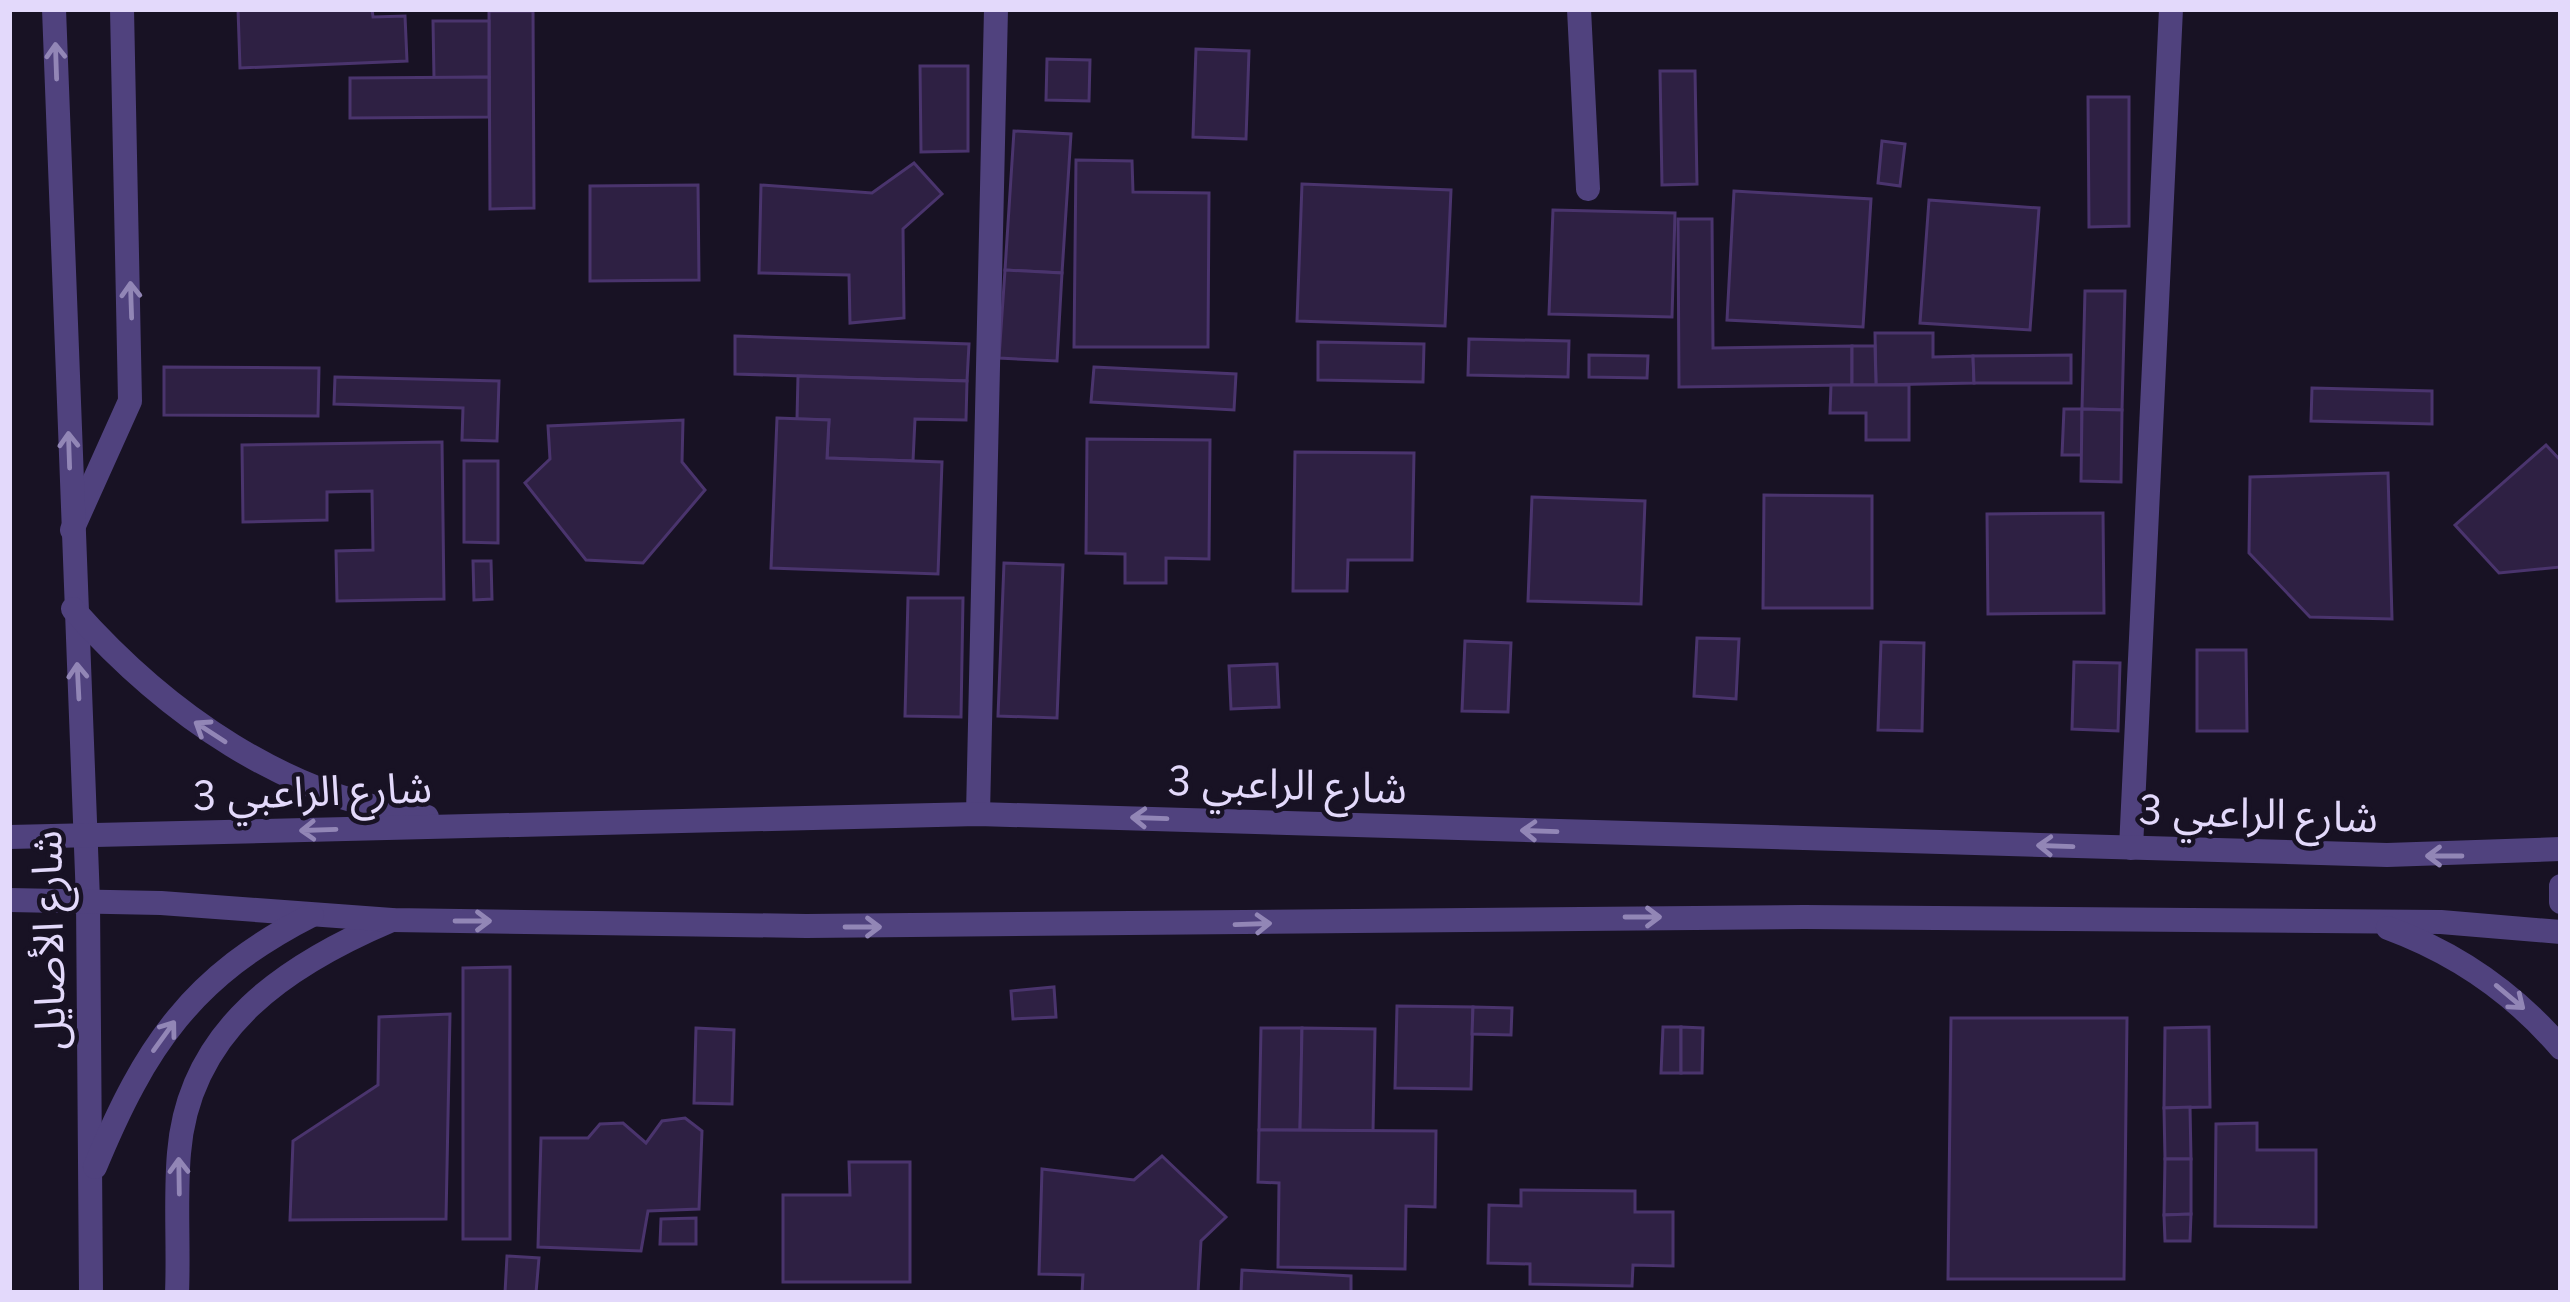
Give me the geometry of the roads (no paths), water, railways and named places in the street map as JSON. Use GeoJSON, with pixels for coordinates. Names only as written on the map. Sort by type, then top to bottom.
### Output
{"type":"FeatureCollection","features":[{"type":"Feature","properties":{"kind":"street","name":"شارع الأصايل"},"geometry":{"type":"LineString","coordinates":[[54,9],[88,900],[91,1293]]}},
{"type":"Feature","properties":{"kind":"street"},"geometry":{"type":"LineString","coordinates":[[72,530],[130,401],[122,9]]}},
{"type":"Feature","properties":{"kind":"street"},"geometry":{"type":"LineString","coordinates":[[978,814],[997,9]]}},
{"type":"Feature","properties":{"kind":"street"},"geometry":{"type":"LineString","coordinates":[[1579,9],[1588,189]]}},
{"type":"Feature","properties":{"kind":"street"},"geometry":{"type":"LineString","coordinates":[[2131,848],[2171,9]]}},
{"type":"Feature","properties":{"kind":"street"},"geometry":{"type":"LineString","coordinates":[[74,609],[147,686],[241,752],[355,800],[477,823]]}},
{"type":"Feature","properties":{"kind":"street","name":"شارع الراعبي 3"},"geometry":{"type":"LineString","coordinates":[[9,837],[978,814],[2450,857],[2561,849]]}},
{"type":"Feature","properties":{"kind":"street"},"geometry":{"type":"LineString","coordinates":[[2561,886],[2561,902]]}},
{"type":"Feature","properties":{"kind":"street"},"geometry":{"type":"LineString","coordinates":[[9,900],[88,900],[392,920],[941,927],[1592,917],[2374,922],[2561,932]]}},
{"type":"Feature","properties":{"kind":"street"},"geometry":{"type":"LineString","coordinates":[[92,1176],[131,1081],[191,999],[269,937],[314,914]]}},
{"type":"Feature","properties":{"kind":"street"},"geometry":{"type":"LineString","coordinates":[[178,1293],[178,1153],[202,1067],[256,996],[291,968],[392,920]]}},
{"type":"Feature","properties":{"kind":"street"},"geometry":{"type":"LineString","coordinates":[[2374,922],[2464,963],[2504,992],[2561,1048]]}}]}
